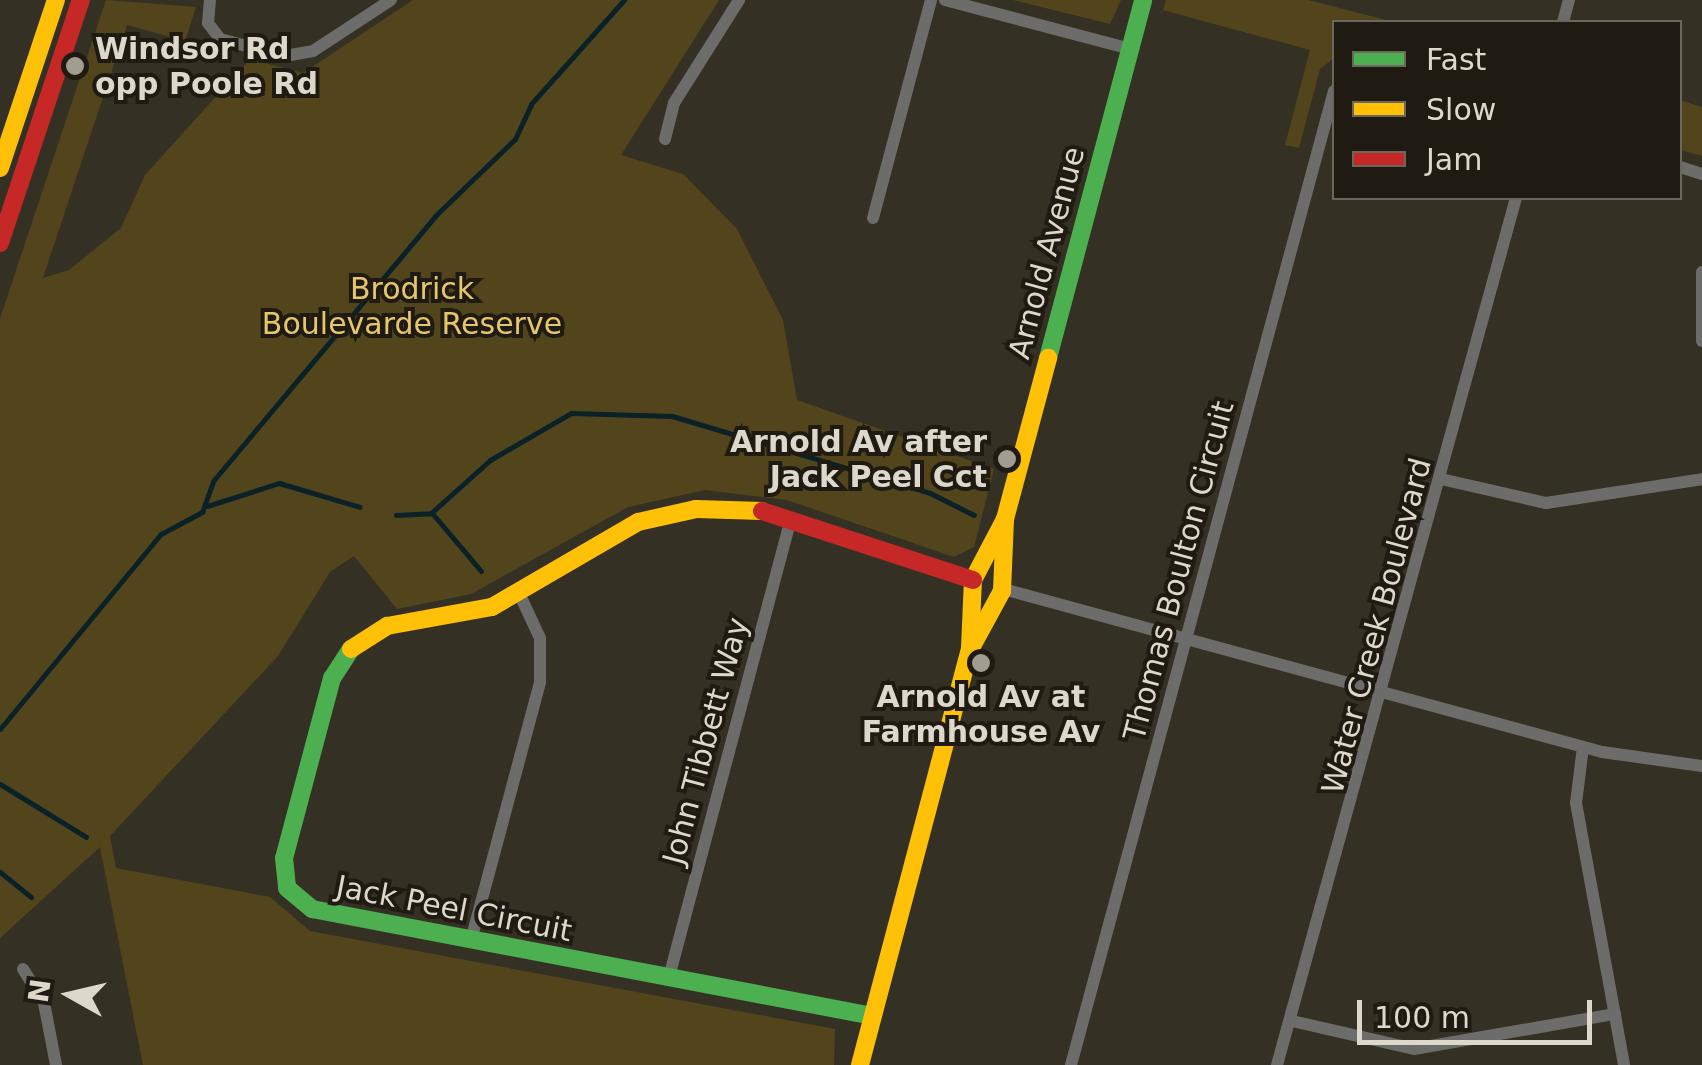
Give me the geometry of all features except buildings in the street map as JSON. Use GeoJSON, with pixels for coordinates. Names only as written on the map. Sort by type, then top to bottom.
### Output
{"type":"FeatureCollection","features":[{"type":"Feature","properties":{"kind":"street"},"geometry":{"type":"LineString","coordinates":[[0,168],[56,0]]}},
{"type":"Feature","properties":{"kind":"street"},"geometry":{"type":"LineString","coordinates":[[0,243],[81,0]]}},
{"type":"Feature","properties":{"kind":"street"},"geometry":{"type":"LineString","coordinates":[[210,0],[208,22],[220,39],[285,56],[313,50],[390,0]]}},
{"type":"Feature","properties":{"kind":"street"},"geometry":{"type":"LineString","coordinates":[[665,140],[674,103],[739,0]]}},
{"type":"Feature","properties":{"kind":"street"},"geometry":{"type":"LineString","coordinates":[[873,218],[931,0]]}},
{"type":"Feature","properties":{"kind":"street"},"geometry":{"type":"LineString","coordinates":[[944,0],[1130,49]]}},
{"type":"Feature","properties":{"kind":"street","name":"Arnold Avenue"},"geometry":{"type":"LineString","coordinates":[[970,648],[1001,588],[1005,519],[1143,0]]}},
{"type":"Feature","properties":{"kind":"street","name":"Thomas Boulton Circuit"},"geometry":{"type":"LineString","coordinates":[[1072,1065],[1332,98]]}},
{"type":"Feature","properties":{"kind":"street","name":"Water Creek Boulevard"},"geometry":{"type":"LineString","coordinates":[[1278,1065],[1384,694],[1515,200]]}},
{"type":"Feature","properties":{"kind":"street"},"geometry":{"type":"LineString","coordinates":[[1702,272],[1702,341]]}},
{"type":"Feature","properties":{"kind":"street"},"geometry":{"type":"LineString","coordinates":[[1442,480],[1556,503],[1702,479]]}},
{"type":"Feature","properties":{"kind":"street","name":"Jack Peel Circuit"},"geometry":{"type":"LineString","coordinates":[[873,1016],[312,909],[287,888],[284,858],[332,678],[352,648],[387,626],[483,610],[564,558],[655,516],[719,507],[791,518],[974,580]]}},
{"type":"Feature","properties":{"kind":"street","name":"John Tibbett Way"},"geometry":{"type":"LineString","coordinates":[[669,978],[791,518]]}},
{"type":"Feature","properties":{"kind":"street","name":"Arnold Avenue"},"geometry":{"type":"LineString","coordinates":[[860,1065],[970,648],[974,580],[1005,519]]}},
{"type":"Feature","properties":{"kind":"street"},"geometry":{"type":"LineString","coordinates":[[974,580],[1001,588]]}},
{"type":"Feature","properties":{"kind":"street"},"geometry":{"type":"LineString","coordinates":[[974,580],[1583,747],[1702,766]]}},
{"type":"Feature","properties":{"kind":"street"},"geometry":{"type":"LineString","coordinates":[[471,940],[540,682],[540,638],[518,591]]}},
{"type":"Feature","properties":{"kind":"street"},"geometry":{"type":"LineString","coordinates":[[1583,747],[1576,803],[1624,1065]]}},
{"type":"Feature","properties":{"kind":"street"},"geometry":{"type":"LineString","coordinates":[[23,969],[44,1004],[56,1065]]}},
{"type":"Feature","properties":{"kind":"street"},"geometry":{"type":"LineString","coordinates":[[1292,1021],[1424,1049],[1615,1014]]}},
{"type":"Feature","properties":{"kind":"street"},"geometry":{"type":"LineString","coordinates":[[1424,1049],[1427,1065]]}},
{"type":"Feature","properties":{"kind":"green space","name":"Brodrick Boulevarde Reserve"},"geometry":{"type":"Polygon","coordinates":[[[106,0],[196,7],[185,41],[127,25],[43,278],[69,270],[121,228],[145,175],[250,59],[303,73],[413,0],[719,0],[621,155],[683,174],[737,229],[783,320],[797,400],[994,469],[974,547],[954,557],[787,500],[705,490],[628,507],[471,594],[397,609],[354,556],[330,572],[278,656],[110,836],[116,868],[270,897],[310,931],[835,1029],[834,1065],[143,1065],[100,847],[0,938],[0,319],[106,0]]]}},
{"type":"Feature","properties":{"kind":"green space"},"geometry":{"type":"Polygon","coordinates":[[[1013,0],[1121,0],[1110,24],[1013,0]]]}},
{"type":"Feature","properties":{"kind":"green space"},"geometry":{"type":"Polygon","coordinates":[[[1166,0],[1308,0],[1386,20],[1332,20],[1332,60],[1320,69],[1299,148],[1285,145],[1310,50],[1163,10],[1166,0]]]}},
{"type":"Feature","properties":{"kind":"green space"},"geometry":{"type":"Polygon","coordinates":[[[1682,101],[1702,107],[1702,156],[1682,151],[1682,101]]]}},
{"type":"Feature","properties":{"kind":"waterway"},"geometry":{"type":"LineString","coordinates":[[0,729],[161,534],[202,512],[213,481],[435,216],[515,139],[531,104],[624,0]]}},
{"type":"Feature","properties":{"kind":"waterway"},"geometry":{"type":"LineString","coordinates":[[396,515],[431,513],[490,460],[571,413],[672,416],[930,493],[974,515]]}},
{"type":"Feature","properties":{"kind":"waterway"},"geometry":{"type":"LineString","coordinates":[[207,506],[279,483],[360,507]]}},
{"type":"Feature","properties":{"kind":"waterway"},"geometry":{"type":"LineString","coordinates":[[432,513],[481,571]]}},
{"type":"Feature","properties":{"kind":"waterway"},"geometry":{"type":"LineString","coordinates":[[0,784],[86,837]]}},
{"type":"Feature","properties":{"kind":"waterway"},"geometry":{"type":"LineString","coordinates":[[0,872],[31,897]]}},
{"type":"Feature","properties":{"kind":"traffic: fast"},"geometry":{"type":"LineString","coordinates":[[1048,358],[1143,0]]}},
{"type":"Feature","properties":{"kind":"traffic: fast"},"geometry":{"type":"LineString","coordinates":[[351,649],[332,678],[284,858],[287,888],[312,909],[873,1016]]}},
{"type":"Feature","properties":{"kind":"traffic: slow"},"geometry":{"type":"LineString","coordinates":[[0,168],[56,0]]}},
{"type":"Feature","properties":{"kind":"traffic: slow"},"geometry":{"type":"LineString","coordinates":[[860,1065],[970,648],[973,580],[1005,519],[1048,358]]}},
{"type":"Feature","properties":{"kind":"traffic: slow"},"geometry":{"type":"LineString","coordinates":[[351,649],[387,626],[492,607],[638,522],[696,509],[762,511]]}},
{"type":"Feature","properties":{"kind":"traffic: slow"},"geometry":{"type":"LineString","coordinates":[[971,648],[1002,591],[1005,519]]}},
{"type":"Feature","properties":{"kind":"traffic: jam"},"geometry":{"type":"LineString","coordinates":[[0,243],[81,0]]}},
{"type":"Feature","properties":{"kind":"traffic: jam"},"geometry":{"type":"LineString","coordinates":[[762,511],[973,580]]}},
{"type":"Feature","properties":{"kind":"place","name":"Windsor Rd opp Poole Rd"},"geometry":{"type":"Point","coordinates":[75,66]}},
{"type":"Feature","properties":{"kind":"place","name":"Arnold Av after Jack Peel Cct"},"geometry":{"type":"Point","coordinates":[1007,459]}},
{"type":"Feature","properties":{"kind":"place","name":"Arnold Av at Farmhouse Av"},"geometry":{"type":"Point","coordinates":[981,663]}}]}
